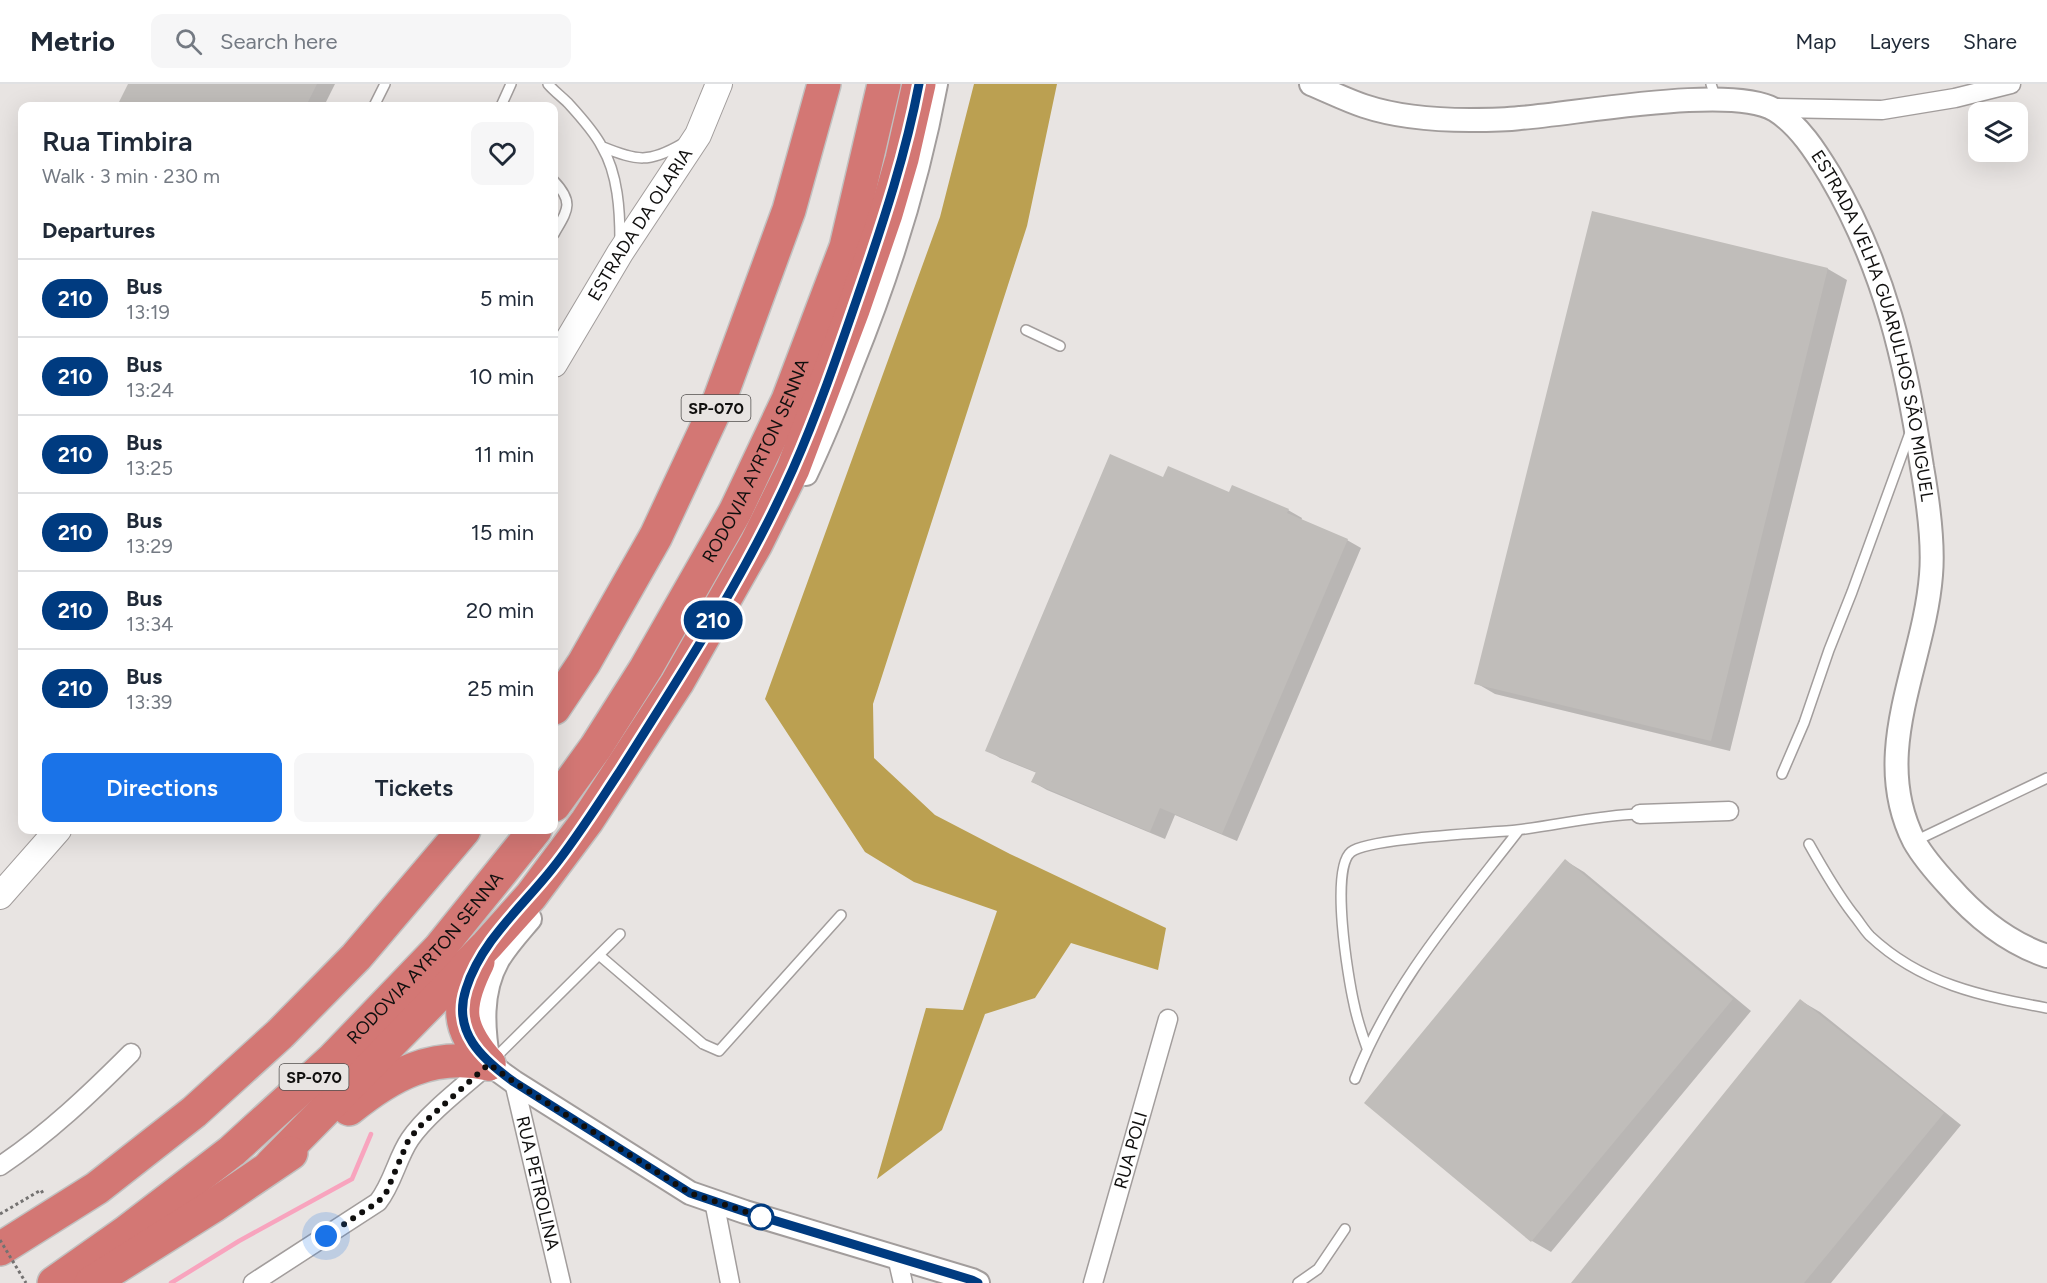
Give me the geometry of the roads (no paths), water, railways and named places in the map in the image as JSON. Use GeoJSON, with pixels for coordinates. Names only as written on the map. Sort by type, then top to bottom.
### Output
{"type":"FeatureCollection","features":[{"type":"Feature","properties":{"kind":"highway","name":"SP-070"},"geometry":{"type":"LineString","coordinates":[[558,702],[584,663],[656,536],[719,401],[789,210],[824,84]]}},
{"type":"Feature","properties":{"kind":"highway","name":"RODOVIA AYRTON SENNA"},"geometry":{"type":"LineString","coordinates":[[558,799],[596,747],[646,668],[735,512],[788,400],[846,247],[884,84]]}},
{"type":"Feature","properties":{"kind":"highway"},"geometry":{"type":"LineString","coordinates":[[271,1165],[487,945],[537,888],[587,821],[676,683],[761,533],[793,469],[853,310],[902,159],[919,84]]}},
{"type":"Feature","properties":{"kind":"highway","name":"SP-070"},"geometry":{"type":"LineString","coordinates":[[0,1249],[97,1188],[194,1112],[280,1034],[356,957],[461,834]]}},
{"type":"Feature","properties":{"kind":"highway","name":"RODOVIA AYRTON SENNA"},"geometry":{"type":"LineString","coordinates":[[54,1283],[125,1233],[232,1151],[333,1059],[439,949],[532,834]]}},
{"type":"Feature","properties":{"kind":"highway"},"geometry":{"type":"LineString","coordinates":[[487,945],[462,1000],[465,1026],[472,1046],[501,1073]]}},
{"type":"Feature","properties":{"kind":"highway"},"geometry":{"type":"LineString","coordinates":[[92,1283],[229,1196],[301,1146],[371,1091],[399,1074],[424,1065],[466,1061],[501,1073]]}},
{"type":"Feature","properties":{"kind":"main road","name":"ESTRADA DA OLARIA"},"geometry":{"type":"LineString","coordinates":[[558,357],[620,253],[698,135],[719,84]]}},
{"type":"Feature","properties":{"kind":"main road"},"geometry":{"type":"LineString","coordinates":[[0,896],[54,834]]}},
{"type":"Feature","properties":{"kind":"street"},"geometry":{"type":"LineString","coordinates":[[936,84],[927,135],[902,229],[865,332],[822,440],[771,548],[640,769],[590,842],[500,958],[492,972],[485,994],[484,1033],[501,1073],[690,1193],[978,1283]]}},
{"type":"Feature","properties":{"kind":"street"},"geometry":{"type":"LineString","coordinates":[[1774,108],[1882,110],[1955,98],[2011,84]]}},
{"type":"Feature","properties":{"kind":"street","name":"ESTRADA VELHA GUARULHOS SÃO MIGUEL"},"geometry":{"type":"LineString","coordinates":[[1314,85],[1367,107],[1389,112],[1423,118],[1470,120],[1521,118],[1667,100],[1713,91],[1749,99],[1774,108],[1798,129],[1820,159],[1848,206],[1881,281],[1900,346],[1915,419],[1928,503],[1932,571],[1926,617],[1907,688],[1897,743],[1895,775],[1902,808],[1915,842],[1935,871],[1962,901],[1986,923],[2026,949],[2047,956]]}},
{"type":"Feature","properties":{"kind":"street"},"geometry":{"type":"LineString","coordinates":[[1640,814],[1729,810]]}},
{"type":"Feature","properties":{"kind":"street","name":"RUA POLI"},"geometry":{"type":"LineString","coordinates":[[1093,1283],[1168,1019]]}},
{"type":"Feature","properties":{"kind":"street"},"geometry":{"type":"LineString","coordinates":[[0,1166],[57,1124],[130,1053]]}},
{"type":"Feature","properties":{"kind":"street"},"geometry":{"type":"LineString","coordinates":[[253,1283],[275,1276],[378,1202],[386,1193],[408,1141],[419,1127],[501,1073]]}},
{"type":"Feature","properties":{"kind":"street","name":"RUA PETROLINA"},"geometry":{"type":"LineString","coordinates":[[501,1073],[561,1283]]}},
{"type":"Feature","properties":{"kind":"street"},"geometry":{"type":"LineString","coordinates":[[714,1201],[730,1283]]}},
{"type":"Feature","properties":{"kind":"street"},"geometry":{"type":"LineString","coordinates":[[897,1257],[903,1283]]}},
{"type":"Feature","properties":{"kind":"lane"},"geometry":{"type":"LineString","coordinates":[[376,102],[385,84]]}},
{"type":"Feature","properties":{"kind":"lane"},"geometry":{"type":"LineString","coordinates":[[503,102],[512,84]]}},
{"type":"Feature","properties":{"kind":"lane"},"geometry":{"type":"LineString","coordinates":[[548,84],[568,104],[603,147],[617,197],[620,217],[620,253]]}},
{"type":"Feature","properties":{"kind":"lane"},"geometry":{"type":"LineString","coordinates":[[603,147],[624,156],[650,159],[698,135]]}},
{"type":"Feature","properties":{"kind":"lane"},"geometry":{"type":"LineString","coordinates":[[558,185],[568,204],[567,212],[558,227]]}},
{"type":"Feature","properties":{"kind":"lane"},"geometry":{"type":"LineString","coordinates":[[1026,330],[1060,346]]}},
{"type":"Feature","properties":{"kind":"lane"},"geometry":{"type":"LineString","coordinates":[[1782,774],[1804,723],[1828,650],[1852,592],[1915,419]]}},
{"type":"Feature","properties":{"kind":"lane"},"geometry":{"type":"LineString","coordinates":[[1915,842],[2047,778]]}},
{"type":"Feature","properties":{"kind":"lane"},"geometry":{"type":"LineString","coordinates":[[1367,1048],[1354,1005],[1340,905],[1341,877],[1344,862],[1350,852],[1365,846],[1392,842],[1519,830],[1611,815],[1640,814]]}},
{"type":"Feature","properties":{"kind":"lane"},"geometry":{"type":"LineString","coordinates":[[1355,1079],[1367,1048],[1408,975],[1519,830]]}},
{"type":"Feature","properties":{"kind":"lane"},"geometry":{"type":"LineString","coordinates":[[1809,844],[1832,886],[1869,935],[1912,969],[1947,984],[1977,993],[2047,1008]]}},
{"type":"Feature","properties":{"kind":"lane"},"geometry":{"type":"LineString","coordinates":[[599,955],[703,1044],[719,1051],[841,915]]}},
{"type":"Feature","properties":{"kind":"lane"},"geometry":{"type":"LineString","coordinates":[[501,1073],[599,955],[620,934]]}},
{"type":"Feature","properties":{"kind":"lane"},"geometry":{"type":"LineString","coordinates":[[1298,1283],[1318,1269],[1345,1229]]}},
{"type":"Feature","properties":{"kind":"waterway"},"geometry":{"type":"LineString","coordinates":[[171,1283],[239,1241],[352,1179],[371,1134]]}}]}
